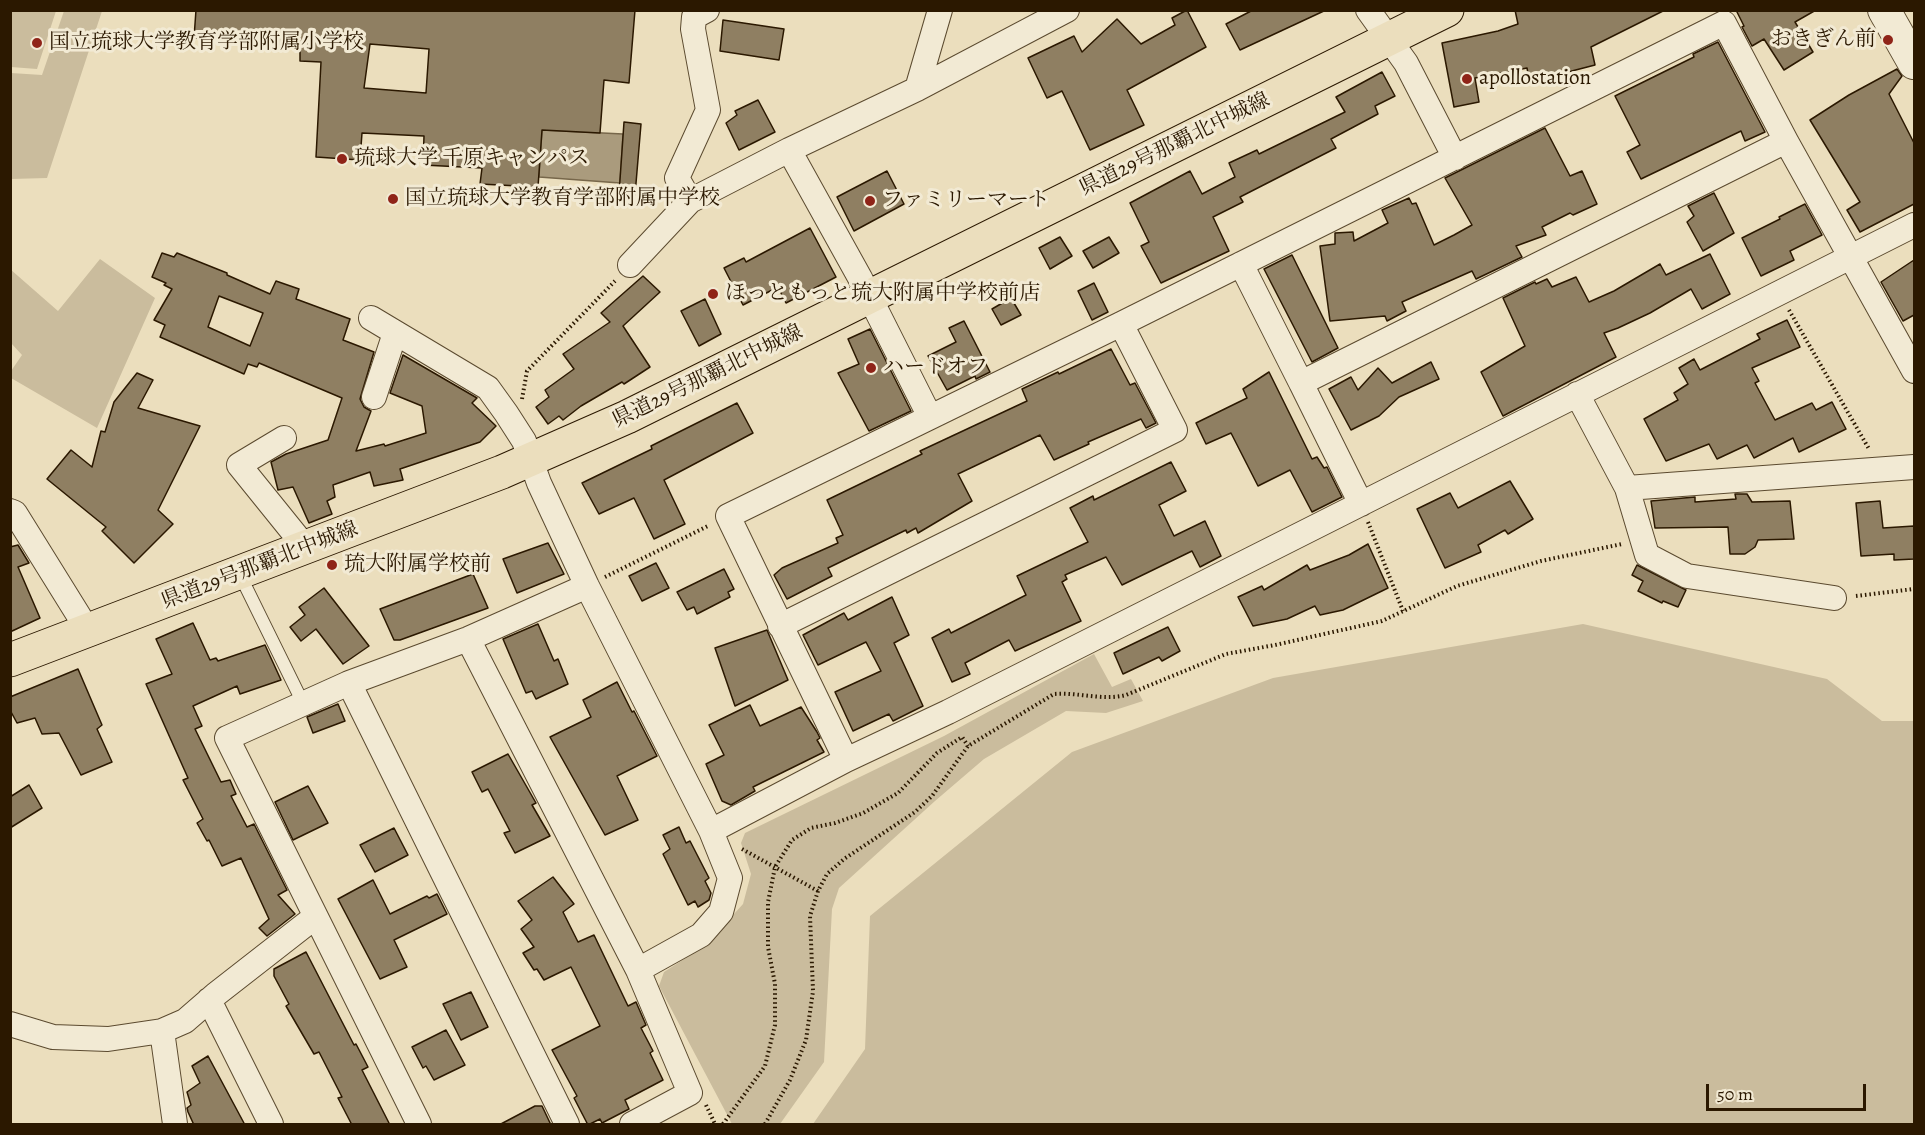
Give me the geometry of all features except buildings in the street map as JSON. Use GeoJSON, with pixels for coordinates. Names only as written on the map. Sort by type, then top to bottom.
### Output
{"type":"FeatureCollection","features":[{"type":"Feature","properties":{"kind":"main road","name":"県道29号那覇北中城線"},"geometry":{"type":"LineString","coordinates":[[10,660],[240,574],[530,460],[627,417],[1447,10]]}},
{"type":"Feature","properties":{"kind":"street"},"geometry":{"type":"LineString","coordinates":[[917,88],[940,10]]}},
{"type":"Feature","properties":{"kind":"street"},"geometry":{"type":"LineString","coordinates":[[630,265],[690,201],[1067,10]]}},
{"type":"Feature","properties":{"kind":"street"},"geometry":{"type":"LineString","coordinates":[[1368,10],[1406,63],[1455,158]]}},
{"type":"Feature","properties":{"kind":"street"},"geometry":{"type":"LineString","coordinates":[[1884,10],[1914,63]]}},
{"type":"Feature","properties":{"kind":"street"},"geometry":{"type":"LineString","coordinates":[[690,201],[677,178],[708,110],[693,29],[698,13]]}},
{"type":"Feature","properties":{"kind":"street"},"geometry":{"type":"LineString","coordinates":[[846,760],[728,516],[1121,324],[1724,23],[1786,141],[1914,370]]}},
{"type":"Feature","properties":{"kind":"street"},"geometry":{"type":"LineString","coordinates":[[1301,383],[1786,141]]}},
{"type":"Feature","properties":{"kind":"street"},"geometry":{"type":"LineString","coordinates":[[789,150],[870,297],[930,417]]}},
{"type":"Feature","properties":{"kind":"street"},"geometry":{"type":"LineString","coordinates":[[711,831],[846,760],[948,712],[1914,225]]}},
{"type":"Feature","properties":{"kind":"street"},"geometry":{"type":"LineString","coordinates":[[1241,264],[1361,504]]}},
{"type":"Feature","properties":{"kind":"street"},"geometry":{"type":"LineString","coordinates":[[371,318],[488,388],[524,441],[530,460],[587,586],[711,831],[730,878],[721,912],[701,935],[638,970]]}},
{"type":"Feature","properties":{"kind":"street"},"geometry":{"type":"LineString","coordinates":[[780,626],[1175,430],[1121,324]]}},
{"type":"Feature","properties":{"kind":"street"},"geometry":{"type":"LineString","coordinates":[[374,397],[395,333]]}},
{"type":"Feature","properties":{"kind":"street"},"geometry":{"type":"LineString","coordinates":[[1577,394],[1627,488],[1647,555],[1687,576],[1834,598]]}},
{"type":"Feature","properties":{"kind":"street"},"geometry":{"type":"LineString","coordinates":[[284,438],[239,465],[306,548]]}},
{"type":"Feature","properties":{"kind":"street"},"geometry":{"type":"LineString","coordinates":[[1627,488],[1914,467]]}},
{"type":"Feature","properties":{"kind":"street"},"geometry":{"type":"LineString","coordinates":[[10,511],[15,513],[79,615],[87,632]]}},
{"type":"Feature","properties":{"kind":"street"},"geometry":{"type":"LineString","coordinates":[[419,1125],[227,738],[349,682],[468,639],[587,586]]}},
{"type":"Feature","properties":{"kind":"street"},"geometry":{"type":"LineString","coordinates":[[468,639],[638,970],[690,1093],[632,1125]]}},
{"type":"Feature","properties":{"kind":"street"},"geometry":{"type":"LineString","coordinates":[[349,682],[567,1125]]}},
{"type":"Feature","properties":{"kind":"street"},"geometry":{"type":"LineString","coordinates":[[10,1024],[53,1037],[108,1039],[162,1030],[185,1021],[315,917]]}},
{"type":"Feature","properties":{"kind":"street"},"geometry":{"type":"LineString","coordinates":[[209,1000],[271,1125]]}},
{"type":"Feature","properties":{"kind":"street"},"geometry":{"type":"LineString","coordinates":[[162,1030],[175,1125]]}},
{"type":"Feature","properties":{"kind":"lane"},"geometry":{"type":"LineString","coordinates":[[240,574],[303,704]]}},
{"type":"Feature","properties":{"kind":"path"},"geometry":{"type":"LineString","coordinates":[[522,401],[527,371],[630,265]]}},
{"type":"Feature","properties":{"kind":"path"},"geometry":{"type":"LineString","coordinates":[[1780,294],[1881,469]]}},
{"type":"Feature","properties":{"kind":"path"},"geometry":{"type":"LineString","coordinates":[[1361,504],[1403,611]]}},
{"type":"Feature","properties":{"kind":"path"},"geometry":{"type":"LineString","coordinates":[[587,586],[728,516]]}},
{"type":"Feature","properties":{"kind":"path"},"geometry":{"type":"LineString","coordinates":[[765,1125],[790,1080],[806,1040],[813,991],[810,916],[818,891],[827,874],[844,859],[915,812],[932,796],[968,746],[1054,694],[1071,693],[1113,698],[1126,695],[1226,654],[1382,621],[1457,586],[1541,561],[1641,540]]}},
{"type":"Feature","properties":{"kind":"path"},"geometry":{"type":"LineString","coordinates":[[1834,598],[1914,589]]}},
{"type":"Feature","properties":{"kind":"path"},"geometry":{"type":"LineString","coordinates":[[723,1125],[765,1066],[775,1025],[775,984],[768,947],[768,902],[775,867],[792,840],[811,828],[835,823],[862,813],[898,793],[937,753],[962,737],[968,746]]}},
{"type":"Feature","properties":{"kind":"path"},"geometry":{"type":"LineString","coordinates":[[711,831],[818,891]]}},
{"type":"Feature","properties":{"kind":"shaded area"},"geometry":{"type":"Polygon","coordinates":[[[10,11],[56,11],[37,69],[11,67],[10,11]]]}},
{"type":"Feature","properties":{"kind":"shaded area"},"geometry":{"type":"Polygon","coordinates":[[[64,11],[102,11],[47,178],[11,179],[11,73],[42,75],[64,11]]]}},
{"type":"Feature","properties":{"kind":"shaded area"},"geometry":{"type":"Polygon","coordinates":[[[542,130],[623,134],[620,183],[539,177],[542,130]]]}},
{"type":"Feature","properties":{"kind":"shaded area"},"geometry":{"type":"Polygon","coordinates":[[[100,259],[155,298],[97,428],[11,378],[11,371],[22,355],[11,343],[10,269],[58,311],[100,259]]]}},
{"type":"Feature","properties":{"kind":"shaded area"},"geometry":{"type":"Polygon","coordinates":[[[1583,624],[1827,679],[1882,721],[1914,721],[1914,1124],[813,1124],[865,1049],[870,916],[1072,752],[1273,678],[1583,624]]]}},
{"type":"Feature","properties":{"kind":"shaded area"},"geometry":{"type":"Polygon","coordinates":[[[1094,654],[1112,687],[1131,679],[1143,701],[1106,713],[1066,711],[984,759],[839,888],[832,909],[824,1062],[780,1124],[732,1124],[659,986],[664,972],[706,945],[743,904],[751,874],[741,843],[745,833],[944,736],[1094,654]]]}},
{"type":"Feature","properties":{"kind":"place","name":"おきぎん前"},"geometry":{"type":"Point","coordinates":[1888,40]}},
{"type":"Feature","properties":{"kind":"place","name":"国立琉球大学教育学部附属小学校"},"geometry":{"type":"Point","coordinates":[37,43]}},
{"type":"Feature","properties":{"kind":"place","name":"apollostation"},"geometry":{"type":"Point","coordinates":[1467,79]}},
{"type":"Feature","properties":{"kind":"place","name":"琉球大学 千原キャンパス"},"geometry":{"type":"Point","coordinates":[342,159]}},
{"type":"Feature","properties":{"kind":"place","name":"国立琉球大学教育学部附属中学校"},"geometry":{"type":"Point","coordinates":[393,199]}},
{"type":"Feature","properties":{"kind":"place","name":"ファミリーマート"},"geometry":{"type":"Point","coordinates":[870,201]}},
{"type":"Feature","properties":{"kind":"place","name":"ほっともっと琉大附属中学校前店"},"geometry":{"type":"Point","coordinates":[713,294]}},
{"type":"Feature","properties":{"kind":"place","name":"ハードオフ"},"geometry":{"type":"Point","coordinates":[871,368]}},
{"type":"Feature","properties":{"kind":"place","name":"琉大附属学校前"},"geometry":{"type":"Point","coordinates":[332,565]}}]}
